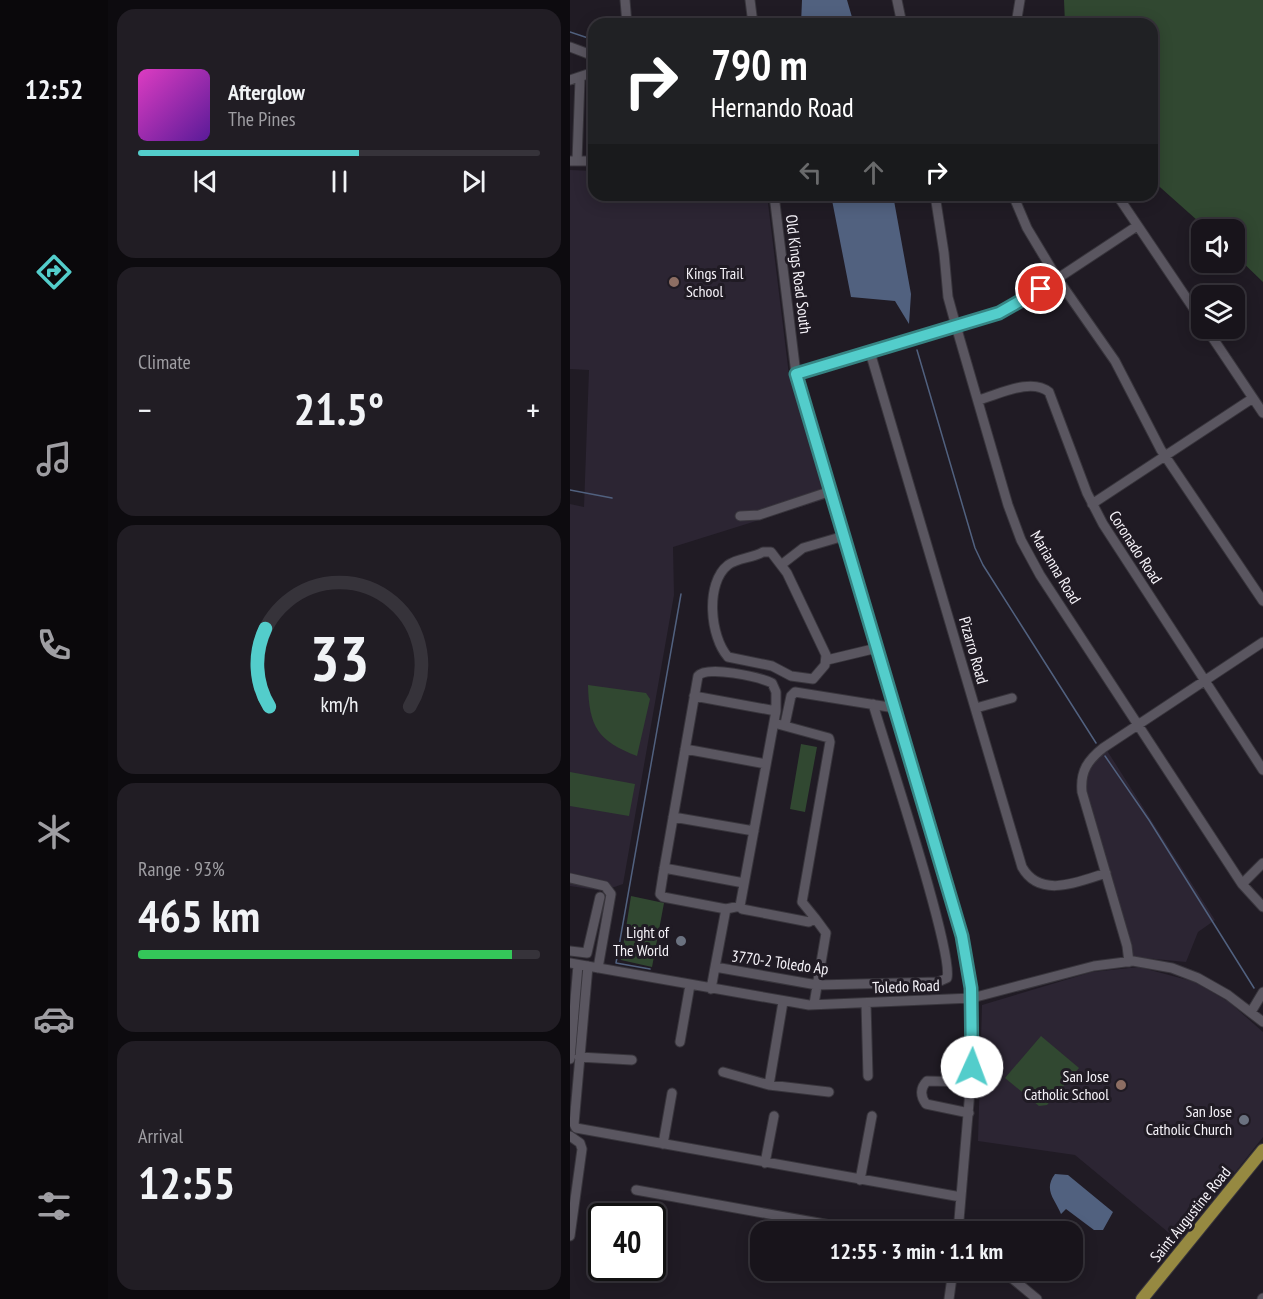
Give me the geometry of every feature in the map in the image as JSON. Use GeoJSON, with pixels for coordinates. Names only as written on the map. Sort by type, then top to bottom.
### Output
{"type":"FeatureCollection","features":[{"type":"Feature","properties":{"kind":"main road","name":"Saint Augustine Road"},"geometry":{"type":"LineString","coordinates":[[1142,1299],[1263,1150]]}},
{"type":"Feature","properties":{"kind":"street"},"geometry":{"type":"LineString","coordinates":[[625,0],[626,18]]}},
{"type":"Feature","properties":{"kind":"street"},"geometry":{"type":"LineString","coordinates":[[750,0],[752,18]]}},
{"type":"Feature","properties":{"kind":"street"},"geometry":{"type":"LineString","coordinates":[[897,0],[901,18]]}},
{"type":"Feature","properties":{"kind":"street"},"geometry":{"type":"LineString","coordinates":[[1017,18],[1020,0]]}},
{"type":"Feature","properties":{"kind":"street"},"geometry":{"type":"LineString","coordinates":[[570,47],[588,54]]}},
{"type":"Feature","properties":{"kind":"street"},"geometry":{"type":"LineString","coordinates":[[575,80],[573,160],[588,161]]}},
{"type":"Feature","properties":{"kind":"street","name":"Old Kings Road South"},"geometry":{"type":"LineString","coordinates":[[775,201],[796,374],[962,936],[972,998],[971,1082],[959,1221]]}},
{"type":"Feature","properties":{"kind":"street","name":"Marianna Road"},"geometry":{"type":"LineString","coordinates":[[936,201],[948,297],[1008,505],[1026,550],[1242,884],[1263,907]]}},
{"type":"Feature","properties":{"kind":"street"},"geometry":{"type":"LineString","coordinates":[[1016,201],[1027,228],[1057,278],[1115,361],[1165,456],[1263,601]]}},
{"type":"Feature","properties":{"kind":"street"},"geometry":{"type":"LineString","coordinates":[[1121,201],[1191,305]]}},
{"type":"Feature","properties":{"kind":"street"},"geometry":{"type":"LineString","coordinates":[[796,374],[1011,308],[1137,226]]}},
{"type":"Feature","properties":{"kind":"street"},"geometry":{"type":"LineString","coordinates":[[1213,339],[1263,413]]}},
{"type":"Feature","properties":{"kind":"street","name":"Pizarro Road"},"geometry":{"type":"LineString","coordinates":[[870,352],[1025,872],[1040,884],[1052,887],[1106,873]]}},
{"type":"Feature","properties":{"kind":"street","name":"Coronado Road"},"geometry":{"type":"LineString","coordinates":[[978,400],[1030,385],[1041,386],[1049,392],[1092,504],[1263,770]]}},
{"type":"Feature","properties":{"kind":"street"},"geometry":{"type":"LineString","coordinates":[[1092,504],[1253,398]]}},
{"type":"Feature","properties":{"kind":"street"},"geometry":{"type":"LineString","coordinates":[[740,516],[759,515],[831,491]]}},
{"type":"Feature","properties":{"kind":"street"},"geometry":{"type":"LineString","coordinates":[[781,565],[803,548],[844,536]]}},
{"type":"Feature","properties":{"kind":"street"},"geometry":{"type":"LineString","coordinates":[[827,660],[806,610],[781,565],[771,552],[763,552],[726,568],[716,585],[713,617],[718,641],[728,657],[772,666],[787,674],[813,679],[827,660],[877,648]]}},
{"type":"Feature","properties":{"kind":"street"},"geometry":{"type":"LineString","coordinates":[[1129,962],[1127,946],[1082,792],[1083,770],[1092,757],[1138,724],[1263,642]]}},
{"type":"Feature","properties":{"kind":"street"},"geometry":{"type":"LineString","coordinates":[[708,670],[765,680],[772,683],[776,692],[774,723],[740,906],[726,909],[663,897],[660,894],[698,676],[708,670]]}},
{"type":"Feature","properties":{"kind":"street"},"geometry":{"type":"LineString","coordinates":[[785,724],[791,696],[795,692],[895,708]]}},
{"type":"Feature","properties":{"kind":"street"},"geometry":{"type":"LineString","coordinates":[[694,696],[776,711]]}},
{"type":"Feature","properties":{"kind":"street"},"geometry":{"type":"LineString","coordinates":[[976,708],[1012,698]]}},
{"type":"Feature","properties":{"kind":"street","name":"3770-2 Toledo Ap"},"geometry":{"type":"LineString","coordinates":[[726,909],[716,967],[817,985],[938,982],[948,975],[934,908],[873,704]]}},
{"type":"Feature","properties":{"kind":"street"},"geometry":{"type":"LineString","coordinates":[[774,723],[785,724],[829,738],[830,742],[802,902],[826,933],[814,1004]]}},
{"type":"Feature","properties":{"kind":"street"},"geometry":{"type":"LineString","coordinates":[[685,749],[766,764]]}},
{"type":"Feature","properties":{"kind":"street"},"geometry":{"type":"LineString","coordinates":[[673,817],[754,831]]}},
{"type":"Feature","properties":{"kind":"street"},"geometry":{"type":"LineString","coordinates":[[1242,884],[1263,863]]}},
{"type":"Feature","properties":{"kind":"street"},"geometry":{"type":"LineString","coordinates":[[664,868],[744,883]]}},
{"type":"Feature","properties":{"kind":"street"},"geometry":{"type":"LineString","coordinates":[[570,878],[605,886],[611,894],[584,965],[572,1058]]}},
{"type":"Feature","properties":{"kind":"street"},"geometry":{"type":"LineString","coordinates":[[570,951],[587,952],[600,897]]}},
{"type":"Feature","properties":{"kind":"street"},"geometry":{"type":"LineString","coordinates":[[740,906],[742,909],[809,922],[815,918]]}},
{"type":"Feature","properties":{"kind":"street","name":"Toledo Road"},"geometry":{"type":"LineString","coordinates":[[584,965],[783,1002],[814,1004],[972,998],[1094,966],[1129,962],[1155,964],[1186,973],[1213,985],[1263,1022]]}},
{"type":"Feature","properties":{"kind":"street"},"geometry":{"type":"LineString","coordinates":[[570,1236],[582,1149],[573,1132],[574,976],[584,965]]}},
{"type":"Feature","properties":{"kind":"street"},"geometry":{"type":"LineString","coordinates":[[711,988],[716,967]]}},
{"type":"Feature","properties":{"kind":"street"},"geometry":{"type":"LineString","coordinates":[[680,1042],[690,985]]}},
{"type":"Feature","properties":{"kind":"street"},"geometry":{"type":"LineString","coordinates":[[1251,1012],[1263,992]]}},
{"type":"Feature","properties":{"kind":"street"},"geometry":{"type":"LineString","coordinates":[[770,1085],[783,1002]]}},
{"type":"Feature","properties":{"kind":"street"},"geometry":{"type":"LineString","coordinates":[[866,1003],[868,1076]]}},
{"type":"Feature","properties":{"kind":"street"},"geometry":{"type":"LineString","coordinates":[[572,1058],[632,1060]]}},
{"type":"Feature","properties":{"kind":"street"},"geometry":{"type":"LineString","coordinates":[[723,1072],[770,1085],[829,1092]]}},
{"type":"Feature","properties":{"kind":"street"},"geometry":{"type":"LineString","coordinates":[[969,1113],[926,1104],[922,1099],[921,1089],[927,1081],[971,1082]]}},
{"type":"Feature","properties":{"kind":"street"},"geometry":{"type":"LineString","coordinates":[[663,1144],[672,1093]]}},
{"type":"Feature","properties":{"kind":"street"},"geometry":{"type":"LineString","coordinates":[[765,1162],[774,1116]]}},
{"type":"Feature","properties":{"kind":"street"},"geometry":{"type":"LineString","coordinates":[[860,1180],[872,1116]]}},
{"type":"Feature","properties":{"kind":"street"},"geometry":{"type":"LineString","coordinates":[[573,1132],[663,1144],[961,1197]]}},
{"type":"Feature","properties":{"kind":"street"},"geometry":{"type":"LineString","coordinates":[[636,1190],[807,1221]]}},
{"type":"Feature","properties":{"kind":"street"},"geometry":{"type":"LineString","coordinates":[[949,1299],[951,1281]]}},
{"type":"Feature","properties":{"kind":"street"},"geometry":{"type":"LineString","coordinates":[[1015,1281],[1037,1299]]}},
{"type":"Feature","properties":{"kind":"shaded area"},"geometry":{"type":"Polygon","coordinates":[[[570,170],[588,171],[588,201],[768,201],[789,375],[829,498],[673,547],[674,595],[623,884],[603,891],[570,886],[570,504],[584,507],[589,370],[570,369],[570,170]]]}},
{"type":"Feature","properties":{"kind":"shaded area"},"geometry":{"type":"Polygon","coordinates":[[[1106,749],[1215,920],[1198,932],[1186,962],[1134,957],[1084,786],[1090,763],[1106,749]]]}},
{"type":"Feature","properties":{"kind":"shaded area","name":"San Jose Catholic School"},"geometry":{"type":"Polygon","coordinates":[[[1139,967],[1195,982],[1229,1002],[1263,1032],[1263,1137],[1180,1242],[1075,1155],[978,1141],[982,1005],[1092,972],[1139,967]]]}},
{"type":"Feature","properties":{"kind":"green space"},"geometry":{"type":"Polygon","coordinates":[[[1064,0],[1263,0],[1263,282],[1245,265],[1245,219],[1196,219],[1158,185],[1158,18],[1065,18],[1064,0]]]}},
{"type":"Feature","properties":{"kind":"green space"},"geometry":{"type":"Polygon","coordinates":[[[588,685],[646,693],[650,699],[637,756],[613,744],[598,731],[591,712],[588,685]]]}},
{"type":"Feature","properties":{"kind":"green space"},"geometry":{"type":"Polygon","coordinates":[[[801,744],[817,747],[805,812],[790,809],[801,744]]]}},
{"type":"Feature","properties":{"kind":"green space"},"geometry":{"type":"Polygon","coordinates":[[[570,772],[635,784],[629,816],[570,806],[570,772]]]}},
{"type":"Feature","properties":{"kind":"green space"},"geometry":{"type":"Polygon","coordinates":[[[631,896],[664,903],[652,967],[621,960],[631,896]]]}},
{"type":"Feature","properties":{"kind":"green space"},"geometry":{"type":"Polygon","coordinates":[[[1041,1036],[1079,1068],[1047,1105],[1039,1106],[1005,1078],[1041,1036]]]}},
{"type":"Feature","properties":{"kind":"water"},"geometry":{"type":"Polygon","coordinates":[[[802,0],[847,0],[852,18],[801,18],[802,0]]]}},
{"type":"Feature","properties":{"kind":"water"},"geometry":{"type":"Polygon","coordinates":[[[832,201],[894,201],[911,294],[909,324],[895,301],[851,297],[832,201]]]}},
{"type":"Feature","properties":{"kind":"water"},"geometry":{"type":"Polygon","coordinates":[[[1055,1174],[1068,1175],[1113,1212],[1103,1230],[1094,1230],[1066,1209],[1061,1214],[1050,1190],[1055,1174]]]}},
{"type":"Feature","properties":{"kind":"waterway"},"geometry":{"type":"LineString","coordinates":[[570,32],[588,38]]}},
{"type":"Feature","properties":{"kind":"waterway"},"geometry":{"type":"LineString","coordinates":[[917,350],[975,548],[983,565],[1096,743]]}},
{"type":"Feature","properties":{"kind":"waterway"},"geometry":{"type":"LineString","coordinates":[[570,490],[612,498]]}},
{"type":"Feature","properties":{"kind":"waterway"},"geometry":{"type":"LineString","coordinates":[[650,969],[616,963],[681,594]]}},
{"type":"Feature","properties":{"kind":"waterway"},"geometry":{"type":"LineString","coordinates":[[1105,756],[1149,820],[1254,988]]}},
{"type":"Feature","properties":{"kind":"place","name":"Kings Trail School"},"geometry":{"type":"Point","coordinates":[674,282]}},
{"type":"Feature","properties":{"kind":"place","name":"Light of The World"},"geometry":{"type":"Point","coordinates":[681,941]}},
{"type":"Feature","properties":{"kind":"place","name":"San Jose Catholic School"},"geometry":{"type":"Point","coordinates":[1121,1085]}},
{"type":"Feature","properties":{"kind":"place","name":"San Jose Catholic Church"},"geometry":{"type":"Point","coordinates":[1244,1120]}},
{"type":"Feature","properties":{"kind":"route"},"geometry":{"type":"LineString","coordinates":[[972,1067],[971,988],[962,936],[796,374],[977,321],[1011,308],[1041,289]]}}]}
